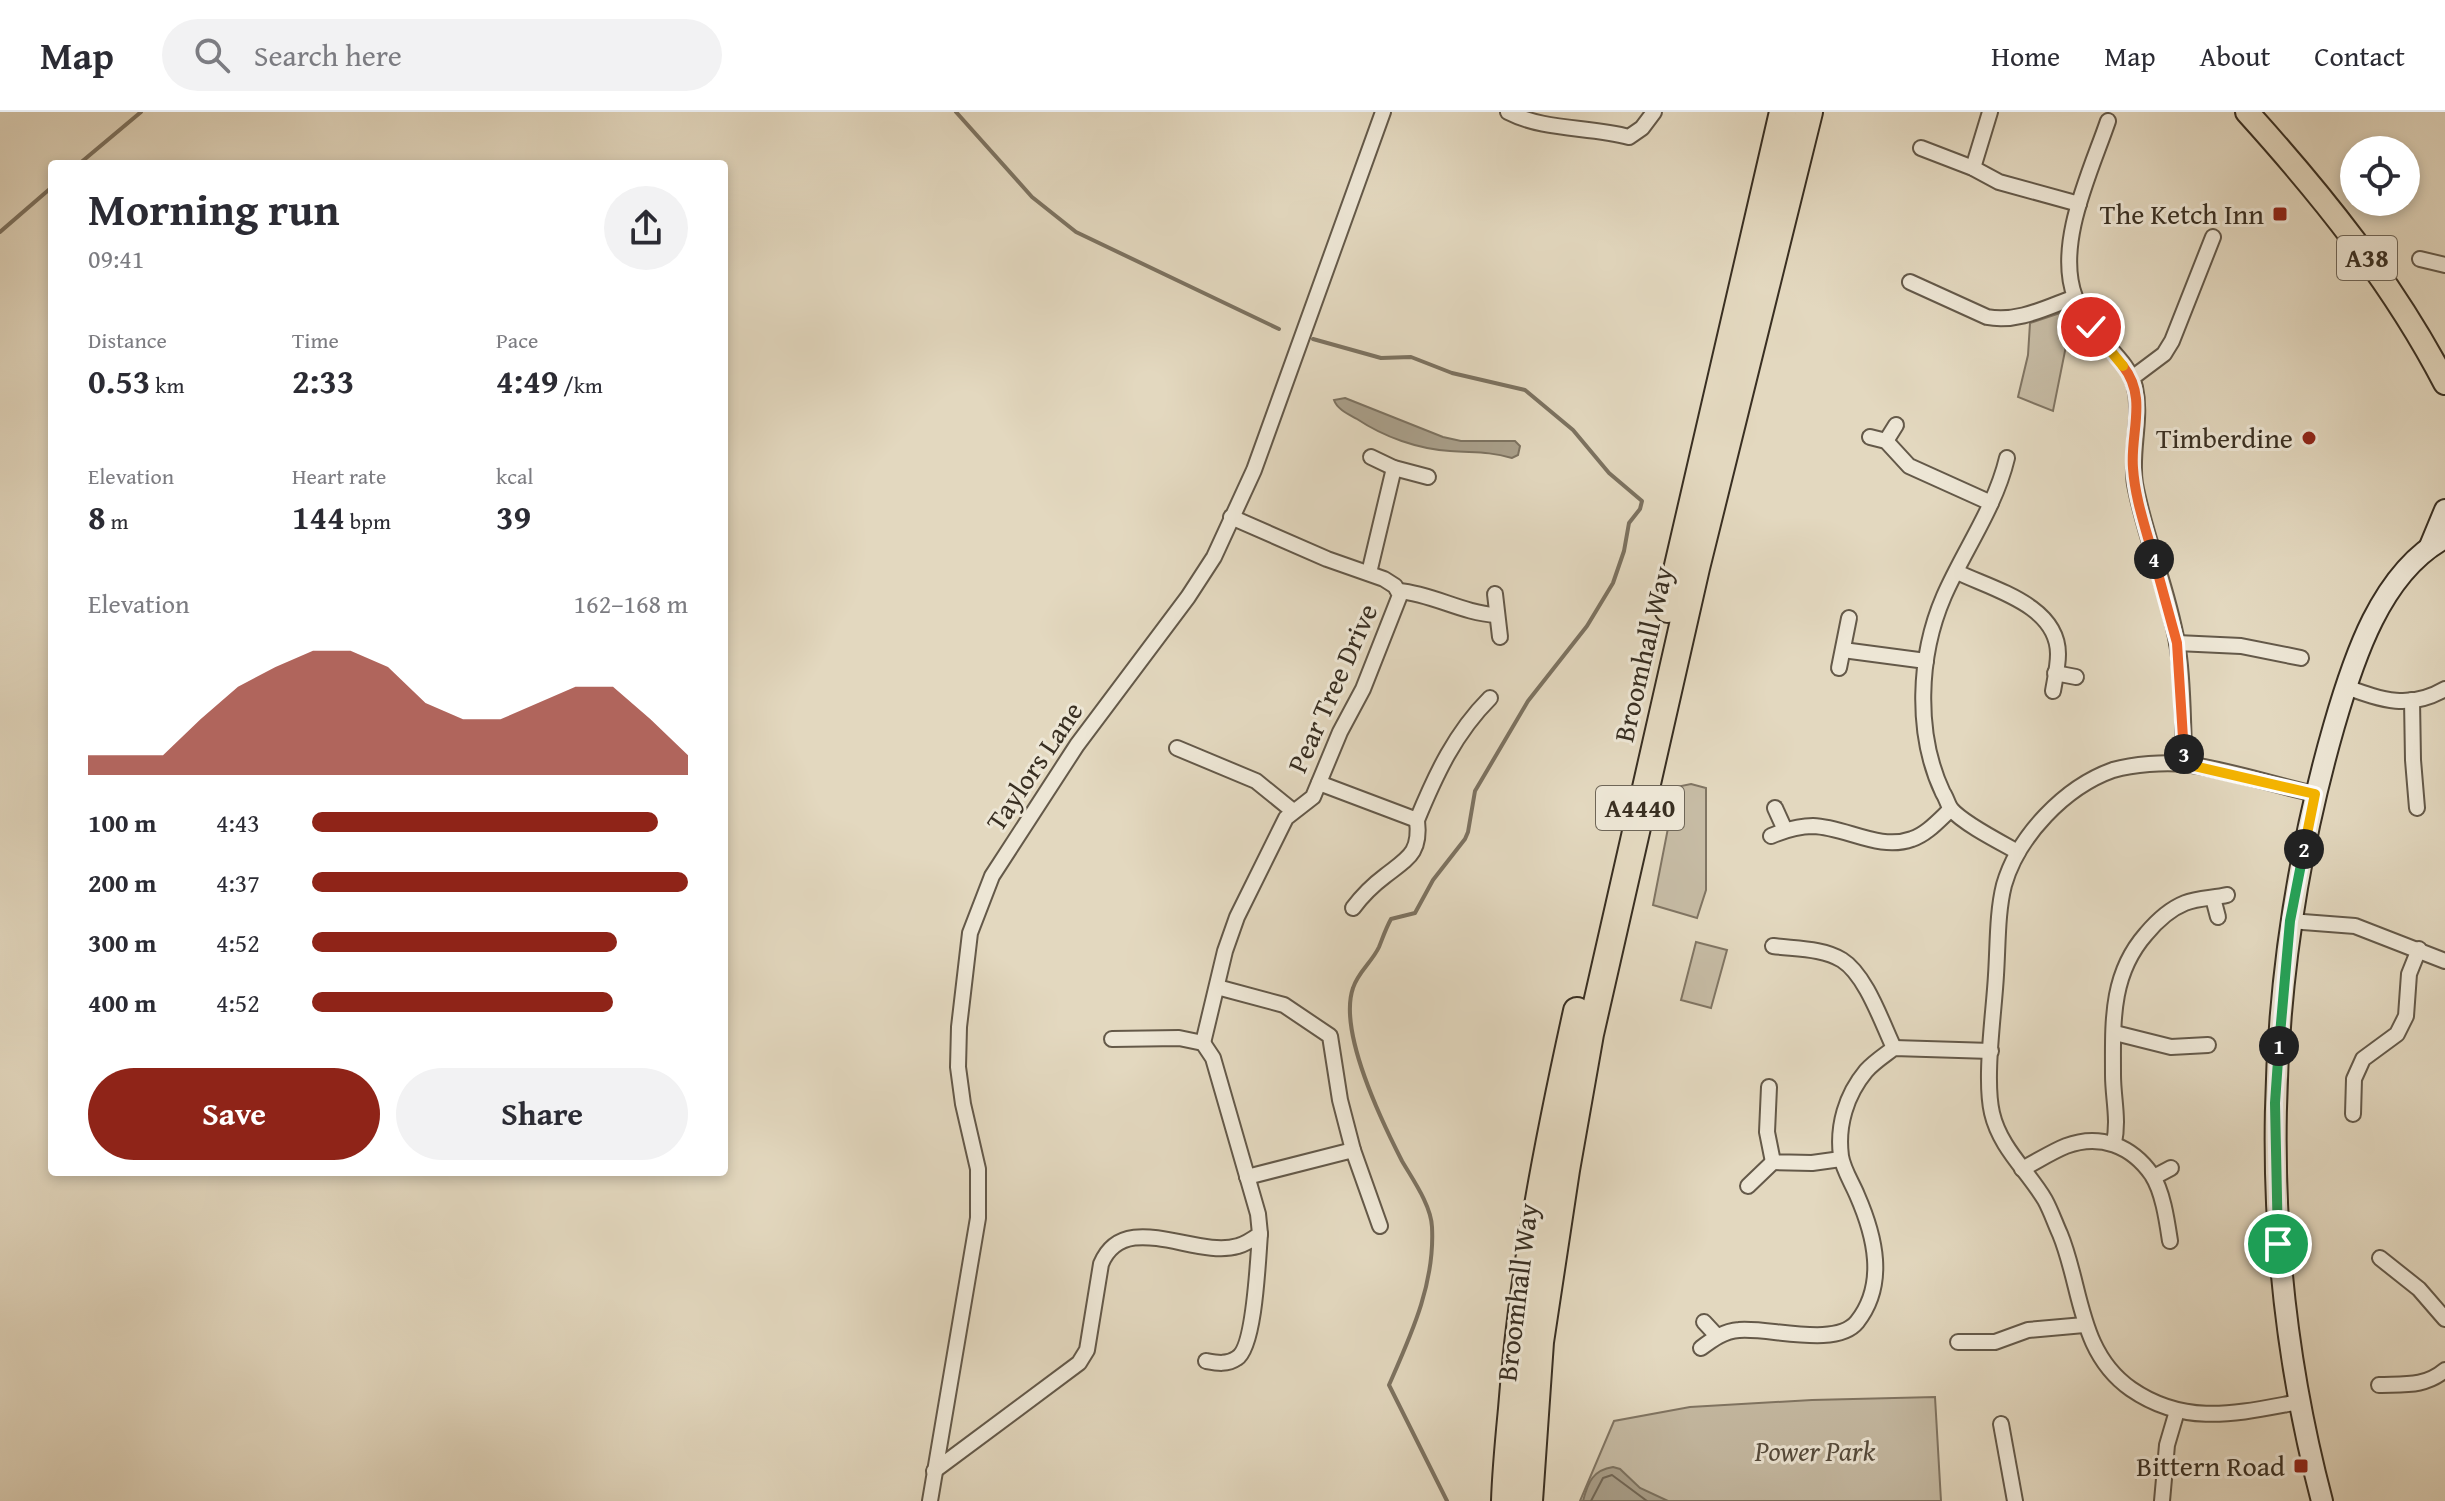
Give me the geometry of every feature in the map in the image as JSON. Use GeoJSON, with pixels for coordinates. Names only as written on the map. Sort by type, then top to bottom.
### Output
{"type":"FeatureCollection","features":[{"type":"Feature","properties":{"kind":"highway","name":"Broomhall Way"},"geometry":{"type":"LineString","coordinates":[[1505,1501],[1516,1360],[1525,1291],[1561,1083],[1783,112]]}},
{"type":"Feature","properties":{"kind":"highway","name":"Broomhall Way"},"geometry":{"type":"LineString","coordinates":[[1529,1501],[1540,1342],[1590,1034],[1696,568],[1809,112]]}},
{"type":"Feature","properties":{"kind":"main road","name":"A38"},"geometry":{"type":"LineString","coordinates":[[2247,112],[2311,184],[2384,281],[2445,383]]}},
{"type":"Feature","properties":{"kind":"street","name":"Taylors Lane"},"geometry":{"type":"LineString","coordinates":[[930,1501],[978,1218],[978,1169],[958,1067],[959,1027],[970,933],[992,876],[1091,724],[1188,597],[1214,557],[1254,470],[1383,112]]}},
{"type":"Feature","properties":{"kind":"street"},"geometry":{"type":"LineString","coordinates":[[1508,112],[1541,124],[1606,131],[1629,137],[1642,128],[1654,112]]}},
{"type":"Feature","properties":{"kind":"street"},"geometry":{"type":"LineString","coordinates":[[1973,168],[1990,112]]}},
{"type":"Feature","properties":{"kind":"street"},"geometry":{"type":"LineString","coordinates":[[2108,121],[2079,204],[2071,236],[2069,274],[2075,297],[2091,327],[2132,378],[2137,413],[2132,466],[2177,643],[2185,764]]}},
{"type":"Feature","properties":{"kind":"street"},"geometry":{"type":"LineString","coordinates":[[1921,148],[1973,168],[1999,182],[2079,204]]}},
{"type":"Feature","properties":{"kind":"street"},"geometry":{"type":"LineString","coordinates":[[2097,154],[2112,159]]}},
{"type":"Feature","properties":{"kind":"street"},"geometry":{"type":"LineString","coordinates":[[2132,378],[2164,354],[2172,341],[2213,237]]}},
{"type":"Feature","properties":{"kind":"street"},"geometry":{"type":"LineString","coordinates":[[2420,259],[2445,265]]}},
{"type":"Feature","properties":{"kind":"street"},"geometry":{"type":"LineString","coordinates":[[1910,282],[1987,317],[1998,319],[2027,314],[2075,297]]}},
{"type":"Feature","properties":{"kind":"street"},"geometry":{"type":"LineString","coordinates":[[1886,441],[1896,425]]}},
{"type":"Feature","properties":{"kind":"street"},"geometry":{"type":"LineString","coordinates":[[1870,437],[1886,441],[1909,466],[1991,503]]}},
{"type":"Feature","properties":{"kind":"street"},"geometry":{"type":"LineString","coordinates":[[1371,457],[1394,468],[1428,477]]}},
{"type":"Feature","properties":{"kind":"street"},"geometry":{"type":"LineString","coordinates":[[2007,458],[2001,486],[1943,597],[1926,661],[1924,700],[1928,746],[1937,780],[1951,809],[2018,852]]}},
{"type":"Feature","properties":{"kind":"street"},"geometry":{"type":"LineString","coordinates":[[1369,573],[1394,468]]}},
{"type":"Feature","properties":{"kind":"street"},"geometry":{"type":"LineString","coordinates":[[2322,1501],[2299,1402],[2282,1285],[2275,1103],[2290,921],[2315,794],[2346,687],[2371,622],[2397,582],[2437,542],[2445,510]]}},
{"type":"Feature","properties":{"kind":"street","name":"Pear Tree Drive"},"geometry":{"type":"LineString","coordinates":[[1203,1043],[1225,951],[1237,917],[1286,818],[1313,797],[1400,599],[1399,591],[1384,579],[1327,559],[1231,517]]}},
{"type":"Feature","properties":{"kind":"street"},"geometry":{"type":"LineString","coordinates":[[1957,572],[2030,606],[2050,626],[2058,652],[2053,691]]}},
{"type":"Feature","properties":{"kind":"street"},"geometry":{"type":"LineString","coordinates":[[1399,591],[1422,594],[1477,614],[1496,615]]}},
{"type":"Feature","properties":{"kind":"street"},"geometry":{"type":"LineString","coordinates":[[1495,594],[1500,637]]}},
{"type":"Feature","properties":{"kind":"street"},"geometry":{"type":"LineString","coordinates":[[1839,668],[1849,618]]}},
{"type":"Feature","properties":{"kind":"street"},"geometry":{"type":"LineString","coordinates":[[2177,643],[2241,646],[2301,658]]}},
{"type":"Feature","properties":{"kind":"street"},"geometry":{"type":"LineString","coordinates":[[1843,650],[1926,661]]}},
{"type":"Feature","properties":{"kind":"street"},"geometry":{"type":"LineString","coordinates":[[2055,673],[2076,677]]}},
{"type":"Feature","properties":{"kind":"street"},"geometry":{"type":"LineString","coordinates":[[2346,687],[2382,700],[2412,700],[2445,689]]}},
{"type":"Feature","properties":{"kind":"street"},"geometry":{"type":"LineString","coordinates":[[1353,908],[1374,885],[1406,861],[1415,849],[1419,834],[1417,820],[1450,748],[1470,717],[1490,698]]}},
{"type":"Feature","properties":{"kind":"street"},"geometry":{"type":"LineString","coordinates":[[2412,700],[2417,808]]}},
{"type":"Feature","properties":{"kind":"street"},"geometry":{"type":"LineString","coordinates":[[1177,748],[1256,781],[1293,811]]}},
{"type":"Feature","properties":{"kind":"street"},"geometry":{"type":"LineString","coordinates":[[2299,1402],[2236,1414],[2205,1415],[2177,1411],[2154,1403],[2129,1387],[2103,1363],[2084,1325],[2061,1237],[2045,1200],[2006,1148],[1992,1114],[1991,1051],[2004,885],[2018,852],[2058,804],[2114,770],[2148,765],[2185,764],[2315,794]]}},
{"type":"Feature","properties":{"kind":"street"},"geometry":{"type":"LineString","coordinates":[[1319,783],[1417,820]]}},
{"type":"Feature","properties":{"kind":"street"},"geometry":{"type":"LineString","coordinates":[[1775,808],[1785,830]]}},
{"type":"Feature","properties":{"kind":"street"},"geometry":{"type":"LineString","coordinates":[[1771,836],[1785,830],[1814,826],[1896,842],[1922,833],[1951,809]]}},
{"type":"Feature","properties":{"kind":"street"},"geometry":{"type":"LineString","coordinates":[[2114,1143],[2118,1125],[2113,1078],[2119,981],[2132,950],[2156,921],[2184,904],[2220,896],[2218,917]]}},
{"type":"Feature","properties":{"kind":"street"},"geometry":{"type":"LineString","coordinates":[[2290,921],[2355,926],[2445,961]]}},
{"type":"Feature","properties":{"kind":"street"},"geometry":{"type":"LineString","coordinates":[[1773,946],[1823,952],[1843,961],[1857,975],[1894,1048]]}},
{"type":"Feature","properties":{"kind":"street"},"geometry":{"type":"LineString","coordinates":[[2353,1114],[2354,1079],[2363,1059],[2397,1034],[2406,1016],[2409,974],[2419,949]]}},
{"type":"Feature","properties":{"kind":"street"},"geometry":{"type":"LineString","coordinates":[[1217,987],[1284,1005],[1330,1036],[1340,1100],[1353,1150],[1380,1226]]}},
{"type":"Feature","properties":{"kind":"street"},"geometry":{"type":"LineString","coordinates":[[2115,1033],[2171,1047],[2208,1045]]}},
{"type":"Feature","properties":{"kind":"street"},"geometry":{"type":"LineString","coordinates":[[1112,1039],[1179,1038],[1203,1043],[1213,1058],[1258,1214],[1260,1234],[1256,1287],[1245,1351],[1237,1359],[1225,1363],[1206,1361]]}},
{"type":"Feature","properties":{"kind":"street"},"geometry":{"type":"LineString","coordinates":[[1701,1348],[1717,1336],[1737,1330],[1810,1335],[1840,1333],[1856,1323],[1873,1294],[1877,1263],[1868,1219],[1841,1159],[1840,1125],[1849,1097],[1867,1070],[1894,1048],[1991,1051]]}},
{"type":"Feature","properties":{"kind":"street"},"geometry":{"type":"LineString","coordinates":[[1769,1087],[1767,1132],[1773,1162]]}},
{"type":"Feature","properties":{"kind":"street"},"geometry":{"type":"LineString","coordinates":[[2022,1169],[2066,1146],[2087,1141],[2114,1143],[2123,1147],[2154,1177],[2170,1241]]}},
{"type":"Feature","properties":{"kind":"street"},"geometry":{"type":"LineString","coordinates":[[1247,1177],[1353,1150]]}},
{"type":"Feature","properties":{"kind":"street"},"geometry":{"type":"LineString","coordinates":[[1748,1186],[1773,1162],[1812,1163],[1841,1159]]}},
{"type":"Feature","properties":{"kind":"street"},"geometry":{"type":"LineString","coordinates":[[2154,1177],[2171,1168]]}},
{"type":"Feature","properties":{"kind":"street"},"geometry":{"type":"LineString","coordinates":[[934,1471],[1079,1363],[1087,1350],[1101,1264],[1106,1251],[1118,1241],[1135,1237],[1220,1248],[1236,1247],[1260,1234]]}},
{"type":"Feature","properties":{"kind":"street"},"geometry":{"type":"LineString","coordinates":[[2380,1258],[2419,1289],[2445,1319]]}},
{"type":"Feature","properties":{"kind":"street"},"geometry":{"type":"LineString","coordinates":[[1704,1322],[1717,1336]]}},
{"type":"Feature","properties":{"kind":"street"},"geometry":{"type":"LineString","coordinates":[[1958,1342],[1995,1342],[2028,1330],[2084,1325]]}},
{"type":"Feature","properties":{"kind":"street"},"geometry":{"type":"LineString","coordinates":[[2379,1385],[2408,1385],[2433,1380],[2445,1370]]}},
{"type":"Feature","properties":{"kind":"street"},"geometry":{"type":"LineString","coordinates":[[2162,1501],[2167,1445],[2177,1411]]}},
{"type":"Feature","properties":{"kind":"street"},"geometry":{"type":"LineString","coordinates":[[2001,1424],[2015,1501]]}},
{"type":"Feature","properties":{"kind":"green space"},"geometry":{"type":"Polygon","coordinates":[[[2066,312],[2072,316],[2053,411],[2018,397],[2028,355],[2030,323],[2066,312]]]}},
{"type":"Feature","properties":{"kind":"green space"},"geometry":{"type":"Polygon","coordinates":[[[1691,784],[1706,788],[1706,890],[1697,918],[1653,905],[1676,787],[1691,784]]]}},
{"type":"Feature","properties":{"kind":"green space"},"geometry":{"type":"Polygon","coordinates":[[[1696,942],[1727,950],[1711,1008],[1681,1000],[1696,942]]]}},
{"type":"Feature","properties":{"kind":"green space","name":"Power Park"},"geometry":{"type":"Polygon","coordinates":[[[1935,1397],[1941,1501],[1580,1501],[1614,1421],[1690,1407],[1935,1397]]]}},
{"type":"Feature","properties":{"kind":"water"},"geometry":{"type":"Polygon","coordinates":[[[1345,398],[1443,437],[1461,441],[1515,441],[1520,446],[1518,455],[1512,458],[1438,450],[1402,441],[1343,411],[1334,400],[1345,398]]]}},
{"type":"Feature","properties":{"kind":"water"},"geometry":{"type":"Polygon","coordinates":[[[1613,1467],[1620,1469],[1640,1488],[1668,1501],[1583,1501],[1592,1478],[1613,1467]]]}},
{"type":"Feature","properties":{"kind":"waterway"},"geometry":{"type":"LineString","coordinates":[[84,160],[141,112]]}},
{"type":"Feature","properties":{"kind":"waterway"},"geometry":{"type":"LineString","coordinates":[[956,112],[1032,197],[1076,232],[1279,329]]}},
{"type":"Feature","properties":{"kind":"waterway"},"geometry":{"type":"LineString","coordinates":[[0,232],[48,190]]}},
{"type":"Feature","properties":{"kind":"waterway"},"geometry":{"type":"LineString","coordinates":[[1313,339],[1381,358],[1411,357],[1452,373],[1525,390],[1573,430],[1609,473],[1642,501],[1629,523],[1613,583],[1587,626],[1528,701],[1475,791],[1465,839],[1433,880],[1415,913],[1391,919],[1376,952],[1353,988],[1350,1006],[1352,1028],[1364,1076],[1402,1161],[1425,1201],[1432,1227],[1426,1289],[1389,1385],[1447,1501]]}},
{"type":"Feature","properties":{"kind":"place","name":"The Ketch Inn"},"geometry":{"type":"Point","coordinates":[2280,214]}},
{"type":"Feature","properties":{"kind":"place","name":"Timberdine"},"geometry":{"type":"Point","coordinates":[2309,438]}},
{"type":"Feature","properties":{"kind":"place","name":"Bittern Road"},"geometry":{"type":"Point","coordinates":[2301,1466]}},
{"type":"Feature","properties":{"kind":"route"},"geometry":{"type":"LineString","coordinates":[[2091,327],[2132,378],[2136,392],[2132,466],[2177,643],[2185,764],[2315,794],[2290,921],[2282,1006],[2275,1103],[2278,1244]]}}]}
